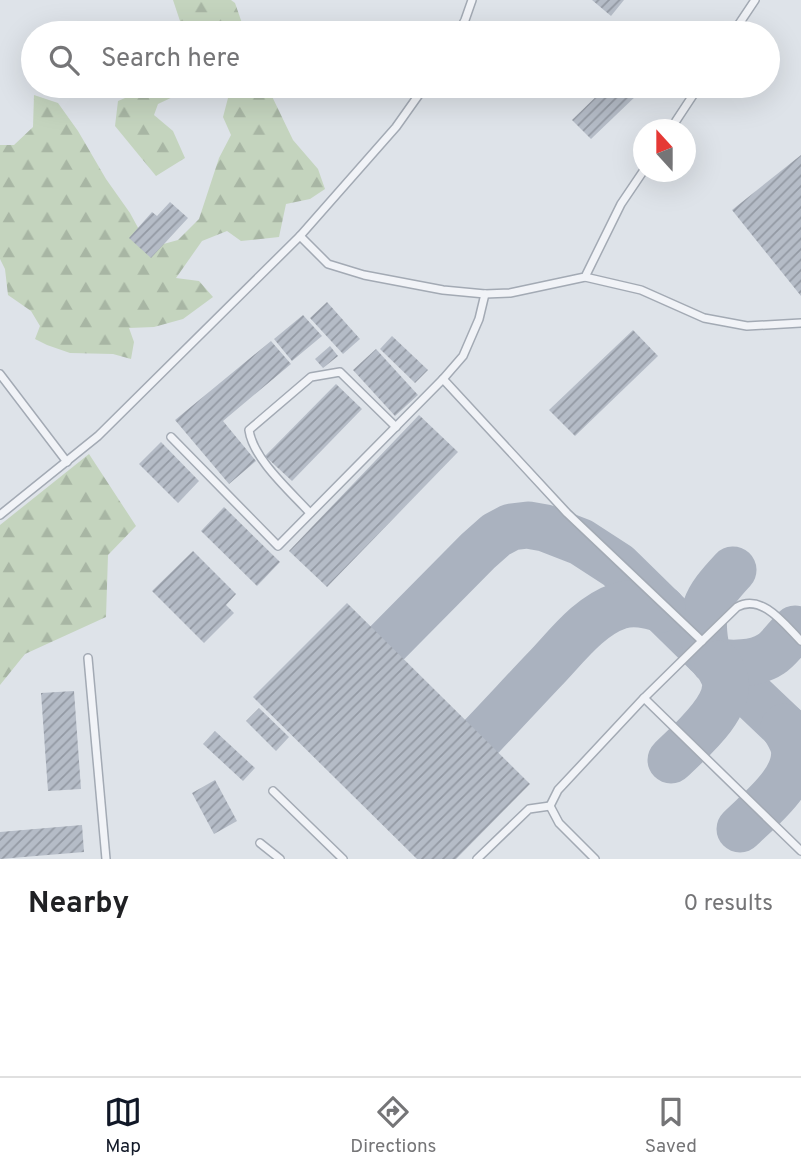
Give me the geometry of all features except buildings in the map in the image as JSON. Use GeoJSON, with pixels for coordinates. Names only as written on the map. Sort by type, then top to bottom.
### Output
{"type":"FeatureCollection","features":[{"type":"Feature","properties":{"kind":"lane"},"geometry":{"type":"LineString","coordinates":[[464,21],[471,0]]}},
{"type":"Feature","properties":{"kind":"lane"},"geometry":{"type":"LineString","coordinates":[[741,21],[755,0]]}},
{"type":"Feature","properties":{"kind":"lane"},"geometry":{"type":"LineString","coordinates":[[0,515],[98,436],[300,236],[396,127],[417,98]]}},
{"type":"Feature","properties":{"kind":"lane"},"geometry":{"type":"LineString","coordinates":[[677,119],[691,98]]}},
{"type":"Feature","properties":{"kind":"lane"},"geometry":{"type":"LineString","coordinates":[[585,277],[621,204],[635,182]]}},
{"type":"Feature","properties":{"kind":"lane"},"geometry":{"type":"LineString","coordinates":[[300,236],[328,264],[364,275],[443,290],[485,294],[510,293],[585,277],[641,290],[704,318],[747,326],[801,323]]}},
{"type":"Feature","properties":{"kind":"lane"},"geometry":{"type":"LineString","coordinates":[[171,437],[278,546],[463,356],[479,319],[485,294]]}},
{"type":"Feature","properties":{"kind":"lane"},"geometry":{"type":"LineString","coordinates":[[310,513],[261,459],[250,439],[249,430],[311,377],[341,372],[396,427]]}},
{"type":"Feature","properties":{"kind":"lane"},"geometry":{"type":"LineString","coordinates":[[0,374],[66,462]]}},
{"type":"Feature","properties":{"kind":"lane"},"geometry":{"type":"LineString","coordinates":[[443,379],[567,513],[702,641]]}},
{"type":"Feature","properties":{"kind":"lane"},"geometry":{"type":"LineString","coordinates":[[550,806],[558,790],[644,698],[737,607],[753,602],[761,605],[801,640]]}},
{"type":"Feature","properties":{"kind":"lane"},"geometry":{"type":"LineString","coordinates":[[88,657],[106,859]]}},
{"type":"Feature","properties":{"kind":"lane"},"geometry":{"type":"LineString","coordinates":[[644,698],[801,851]]}},
{"type":"Feature","properties":{"kind":"lane"},"geometry":{"type":"LineString","coordinates":[[273,791],[342,859]]}},
{"type":"Feature","properties":{"kind":"lane"},"geometry":{"type":"LineString","coordinates":[[477,859],[529,809],[550,806]]}},
{"type":"Feature","properties":{"kind":"lane"},"geometry":{"type":"LineString","coordinates":[[550,806],[559,823],[595,859]]}},
{"type":"Feature","properties":{"kind":"lane"},"geometry":{"type":"LineString","coordinates":[[260,842],[280,859]]}},
{"type":"Feature","properties":{"kind":"green space"},"geometry":{"type":"Polygon","coordinates":[[[173,0],[231,0],[235,3],[241,21],[180,21],[173,0]]]}},
{"type":"Feature","properties":{"kind":"green space"},"geometry":{"type":"Polygon","coordinates":[[[34,98],[58,103],[130,213],[149,248],[178,240],[199,219],[219,158],[231,135],[223,117],[228,98],[273,98],[293,140],[318,169],[325,189],[310,199],[286,204],[279,237],[241,241],[227,231],[202,241],[176,278],[199,281],[213,297],[183,319],[154,327],[129,328],[134,342],[131,359],[113,354],[70,353],[35,339],[40,326],[31,311],[8,295],[5,269],[0,259],[0,145],[14,145],[33,127],[34,98]]]}},
{"type":"Feature","properties":{"kind":"green space"},"geometry":{"type":"Polygon","coordinates":[[[125,98],[171,98],[158,104],[154,115],[173,131],[185,158],[156,176],[115,126],[118,101],[125,98]]]}},
{"type":"Feature","properties":{"kind":"green space"},"geometry":{"type":"Polygon","coordinates":[[[89,454],[136,526],[108,555],[106,617],[25,654],[0,685],[0,525],[89,454]]]}},
{"type":"Feature","properties":{"kind":"taxiway"},"geometry":{"type":"LineString","coordinates":[[387,643],[496,535],[511,527],[528,525],[545,528],[581,542],[618,566],[801,743]]}},
{"type":"Feature","properties":{"kind":"taxiway"},"geometry":{"type":"LineString","coordinates":[[707,653],[703,627],[706,607],[733,570]]}},
{"type":"Feature","properties":{"kind":"taxiway"},"geometry":{"type":"LineString","coordinates":[[482,736],[588,624],[619,606],[646,605],[662,609]]}},
{"type":"Feature","properties":{"kind":"taxiway"},"geometry":{"type":"LineString","coordinates":[[714,661],[743,663],[758,660],[777,649],[795,629]]}},
{"type":"Feature","properties":{"kind":"taxiway"},"geometry":{"type":"LineString","coordinates":[[671,760],[707,724],[722,701],[725,679],[718,664]]}},
{"type":"Feature","properties":{"kind":"taxiway"},"geometry":{"type":"LineString","coordinates":[[740,829],[777,792],[791,770],[794,747],[784,727]]}}]}
